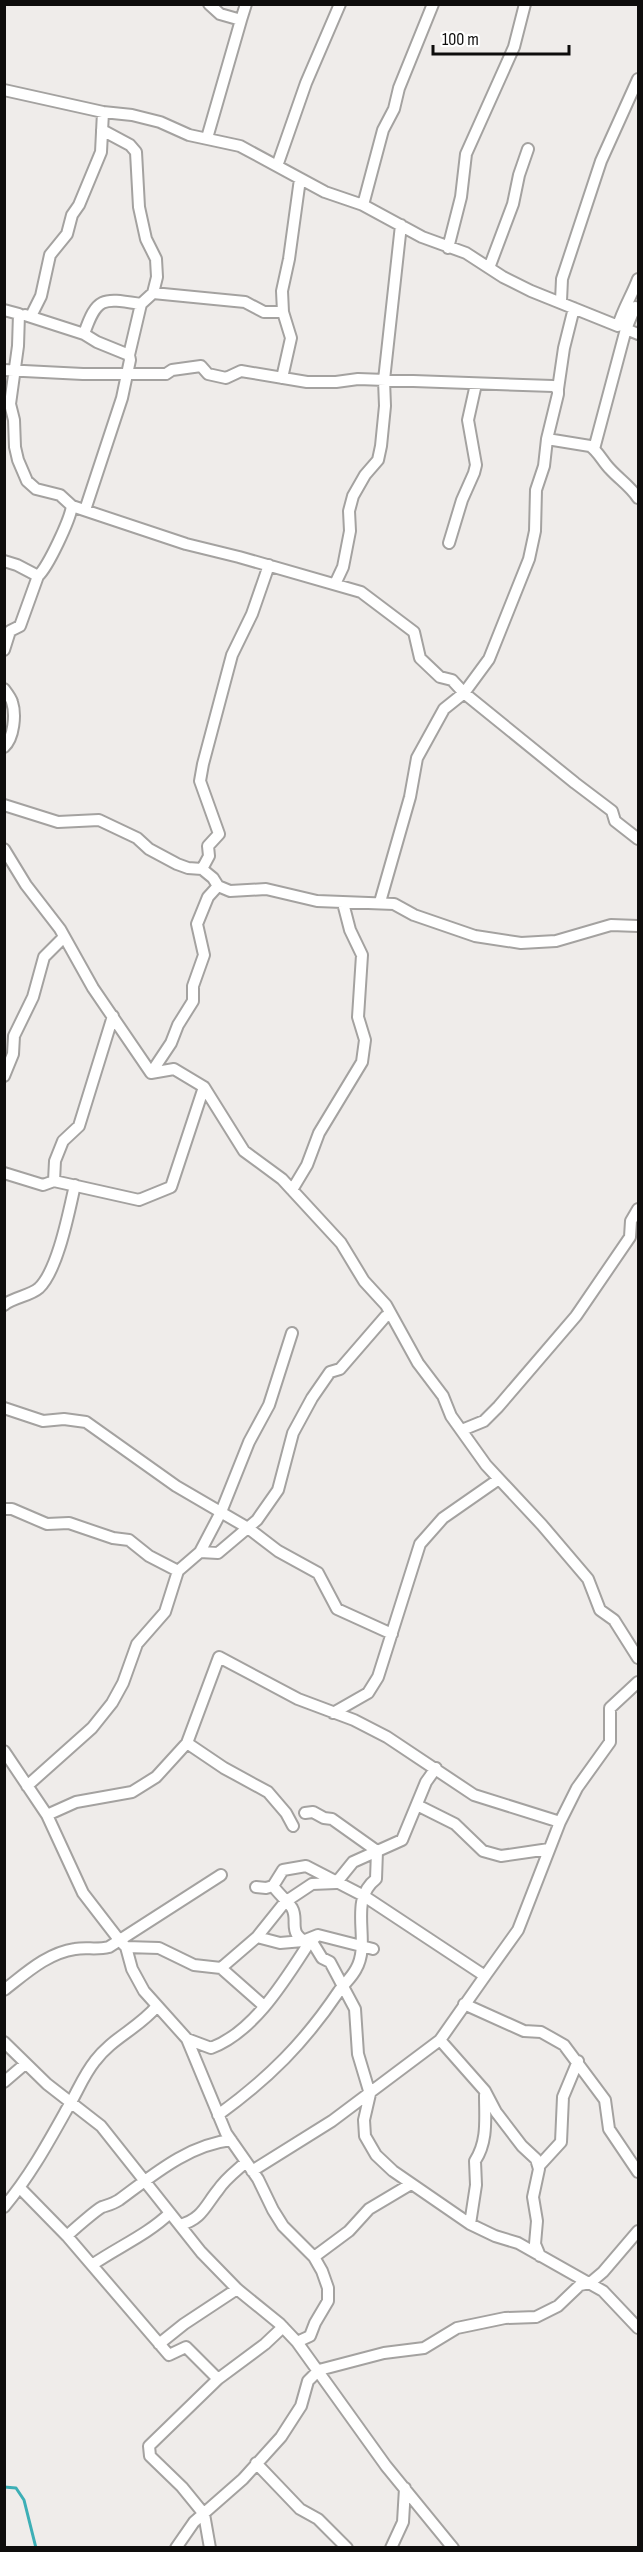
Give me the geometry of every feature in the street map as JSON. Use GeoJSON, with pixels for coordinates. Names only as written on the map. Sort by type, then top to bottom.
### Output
{"type":"FeatureCollection","features":[{"type":"Feature","properties":{"kind":"street"},"geometry":{"type":"LineString","coordinates":[[210,4],[220,14],[241,20]]}},
{"type":"Feature","properties":{"kind":"street"},"geometry":{"type":"LineString","coordinates":[[207,138],[246,4]]}},
{"type":"Feature","properties":{"kind":"street"},"geometry":{"type":"LineString","coordinates":[[277,166],[290,126],[339,4]]}},
{"type":"Feature","properties":{"kind":"street"},"geometry":{"type":"LineString","coordinates":[[363,205],[383,130],[394,109],[399,88],[433,4]]}},
{"type":"Feature","properties":{"kind":"street"},"geometry":{"type":"LineString","coordinates":[[448,248],[461,198],[466,154],[514,47],[525,4]]}},
{"type":"Feature","properties":{"kind":"street"},"geometry":{"type":"LineString","coordinates":[[561,301],[562,279],[601,161],[639,79]]}},
{"type":"Feature","properties":{"kind":"street"},"geometry":{"type":"LineString","coordinates":[[4,90],[103,112],[132,115],[160,122],[189,135],[240,146],[325,192],[363,205],[448,248],[466,253],[531,291],[561,301],[618,326],[624,306],[634,292],[639,279]]}},
{"type":"Feature","properties":{"kind":"street"},"geometry":{"type":"LineString","coordinates":[[31,316],[41,296],[50,255],[67,234],[72,215],[79,205],[101,152],[103,112]]}},
{"type":"Feature","properties":{"kind":"street"},"geometry":{"type":"LineString","coordinates":[[85,510],[129,373],[129,355],[141,304],[153,293],[157,277],[156,259],[146,240],[139,207],[136,152],[130,145],[102,130]]}},
{"type":"Feature","properties":{"kind":"street"},"geometry":{"type":"LineString","coordinates":[[489,268],[513,204],[519,175],[528,149]]}},
{"type":"Feature","properties":{"kind":"street"},"geometry":{"type":"LineString","coordinates":[[282,378],[291,338],[283,312],[282,291],[289,259],[300,178]]}},
{"type":"Feature","properties":{"kind":"street"},"geometry":{"type":"LineString","coordinates":[[335,584],[343,567],[353,496],[364,475],[378,460],[381,446],[386,406],[384,380],[401,225]]}},
{"type":"Feature","properties":{"kind":"street"},"geometry":{"type":"LineString","coordinates":[[153,293],[245,302],[264,312],[283,312]]}},
{"type":"Feature","properties":{"kind":"street"},"geometry":{"type":"LineString","coordinates":[[84,333],[92,311],[97,305],[105,301],[141,304]]}},
{"type":"Feature","properties":{"kind":"street"},"geometry":{"type":"LineString","coordinates":[[594,449],[626,329],[635,307]]}},
{"type":"Feature","properties":{"kind":"street"},"geometry":{"type":"LineString","coordinates":[[380,902],[410,797],[417,758],[444,709],[464,693],[489,659],[529,559],[535,531],[536,490],[544,466],[564,348],[574,308]]}},
{"type":"Feature","properties":{"kind":"street"},"geometry":{"type":"LineString","coordinates":[[4,310],[84,333],[98,342],[129,355]]}},
{"type":"Feature","properties":{"kind":"street"},"geometry":{"type":"LineString","coordinates":[[19,314],[10,370],[12,378],[10,405],[14,420],[15,447],[27,481],[36,489],[60,495],[72,506],[186,544],[361,592],[414,632],[420,658],[440,677],[452,680],[464,693],[612,811],[615,821],[639,839]]}},
{"type":"Feature","properties":{"kind":"street"},"geometry":{"type":"LineString","coordinates":[[626,329],[639,334]]}},
{"type":"Feature","properties":{"kind":"street"},"geometry":{"type":"LineString","coordinates":[[10,370],[83,374],[166,374],[172,370],[201,366],[208,374],[217,377],[230,377],[241,371],[307,382],[384,380],[548,385],[558,389]]}},
{"type":"Feature","properties":{"kind":"street"},"geometry":{"type":"LineString","coordinates":[[449,543],[476,465],[472,455],[468,420],[476,384]]}},
{"type":"Feature","properties":{"kind":"street"},"geometry":{"type":"LineString","coordinates":[[547,439],[590,446],[639,498]]}},
{"type":"Feature","properties":{"kind":"street"},"geometry":{"type":"LineString","coordinates":[[4,650],[10,631],[20,626],[38,576],[53,551],[72,506]]}},
{"type":"Feature","properties":{"kind":"street"},"geometry":{"type":"LineString","coordinates":[[4,561],[38,576]]}},
{"type":"Feature","properties":{"kind":"street"},"geometry":{"type":"LineString","coordinates":[[202,869],[209,856],[208,846],[219,834],[200,781],[203,764],[232,655],[252,614],[268,565]]}},
{"type":"Feature","properties":{"kind":"street"},"geometry":{"type":"LineString","coordinates":[[4,690],[12,701],[13,724],[10,742],[4,747]]}},
{"type":"Feature","properties":{"kind":"street"},"geometry":{"type":"LineString","coordinates":[[4,805],[58,822],[99,820],[137,838],[149,849],[177,864],[202,869],[213,878],[218,886],[230,891],[266,889],[317,901],[394,904],[414,915],[475,936],[521,943],[556,941],[611,925],[639,926]]}},
{"type":"Feature","properties":{"kind":"street"},"geometry":{"type":"LineString","coordinates":[[4,849],[26,885],[64,937],[93,988],[151,1073]]}},
{"type":"Feature","properties":{"kind":"street"},"geometry":{"type":"LineString","coordinates":[[151,1073],[171,1043],[178,1025],[193,1001],[193,986],[204,955],[196,924],[208,897],[218,886]]}},
{"type":"Feature","properties":{"kind":"street"},"geometry":{"type":"LineString","coordinates":[[292,1190],[307,1165],[319,1133],[362,1062],[365,1040],[358,1017],[362,955],[350,930],[343,903]]}},
{"type":"Feature","properties":{"kind":"street"},"geometry":{"type":"LineString","coordinates":[[4,1076],[13,1054],[14,1036],[33,997],[44,957],[64,937]]}},
{"type":"Feature","properties":{"kind":"street"},"geometry":{"type":"LineString","coordinates":[[54,1180],[55,1161],[63,1141],[79,1126],[113,1017]]}},
{"type":"Feature","properties":{"kind":"street"},"geometry":{"type":"LineString","coordinates":[[151,1073],[174,1069],[204,1087],[244,1151],[292,1190],[341,1243],[364,1281],[386,1305],[418,1363],[442,1396],[451,1416],[486,1465],[588,1579],[600,1610],[614,1620],[638,1653]]}},
{"type":"Feature","properties":{"kind":"street"},"geometry":{"type":"LineString","coordinates":[[4,1173],[43,1185],[54,1180],[139,1200],[171,1187],[204,1087]]}},
{"type":"Feature","properties":{"kind":"street"},"geometry":{"type":"LineString","coordinates":[[4,1305],[38,1289],[47,1276],[66,1228],[75,1185]]}},
{"type":"Feature","properties":{"kind":"street"},"geometry":{"type":"LineString","coordinates":[[462,1430],[484,1421],[576,1316],[634,1240],[631,1221],[639,1209]]}},
{"type":"Feature","properties":{"kind":"street"},"geometry":{"type":"LineString","coordinates":[[200,1552],[218,1553],[257,1520],[278,1490],[293,1433],[312,1398],[330,1372],[340,1369],[385,1317],[390,1315]]}},
{"type":"Feature","properties":{"kind":"street"},"geometry":{"type":"LineString","coordinates":[[27,1786],[92,1728],[112,1703],[123,1683],[137,1644],[165,1612],[178,1571],[200,1552],[221,1512],[249,1442],[269,1405],[292,1333]]}},
{"type":"Feature","properties":{"kind":"street"},"geometry":{"type":"LineString","coordinates":[[4,1408],[43,1421],[64,1419],[86,1422],[153,1471],[248,1528],[278,1551],[318,1573],[337,1609],[392,1634]]}},
{"type":"Feature","properties":{"kind":"street"},"geometry":{"type":"LineString","coordinates":[[333,1713],[368,1693],[378,1677],[420,1544],[443,1518],[499,1479]]}},
{"type":"Feature","properties":{"kind":"street"},"geometry":{"type":"LineString","coordinates":[[4,1509],[12,1509],[47,1524],[69,1522],[113,1538],[129,1540],[149,1556],[178,1571]]}},
{"type":"Feature","properties":{"kind":"street"},"geometry":{"type":"LineString","coordinates":[[47,1815],[76,1802],[132,1792],[156,1777],[187,1743],[219,1657],[298,1700],[354,1720],[387,1737],[474,1795],[560,1822]]}},
{"type":"Feature","properties":{"kind":"street"},"geometry":{"type":"LineString","coordinates":[[180,2225],[196,2219],[203,2213],[216,2191],[249,2166],[332,2121],[440,2040],[518,1930],[560,1822],[577,1788],[610,1742],[610,1708],[639,1682]]}},
{"type":"Feature","properties":{"kind":"street"},"geometry":{"type":"LineString","coordinates":[[187,1743],[224,1768],[268,1792],[286,1813],[293,1826]]}},
{"type":"Feature","properties":{"kind":"street"},"geometry":{"type":"LineString","coordinates":[[4,1751],[47,1815],[83,1893],[123,1944],[132,1969],[144,1991],[187,2039],[218,2115],[283,2226],[314,2257],[322,2271],[328,2288],[328,2301],[310,2336],[297,2342]]}},
{"type":"Feature","properties":{"kind":"street"},"geometry":{"type":"LineString","coordinates":[[221,1968],[257,1936],[285,1902],[312,1884],[336,1883],[353,1862],[402,1840],[426,1782],[436,1768]]}},
{"type":"Feature","properties":{"kind":"street"},"geometry":{"type":"LineString","coordinates":[[417,1805],[455,1824],[483,1851],[501,1856],[549,1849]]}},
{"type":"Feature","properties":{"kind":"street"},"geometry":{"type":"LineString","coordinates":[[305,1813],[312,1812],[332,1820],[377,1851]]}},
{"type":"Feature","properties":{"kind":"street"},"geometry":{"type":"LineString","coordinates":[[218,2115],[272,2073],[316,2025],[356,1970],[367,1948],[361,1904],[369,1885],[376,1880],[377,1851]]}},
{"type":"Feature","properties":{"kind":"street"},"geometry":{"type":"LineString","coordinates":[[256,1887],[273,1886],[283,1870],[306,1866],[364,1896],[485,1976]]}},
{"type":"Feature","properties":{"kind":"street"},"geometry":{"type":"LineString","coordinates":[[123,1944],[221,1875]]}},
{"type":"Feature","properties":{"kind":"street"},"geometry":{"type":"LineString","coordinates":[[273,1886],[293,1909],[293,1927],[306,1942]]}},
{"type":"Feature","properties":{"kind":"street"},"geometry":{"type":"LineString","coordinates":[[187,2039],[212,2048],[223,2043],[251,2022],[306,1942],[318,1935],[367,1948]]}},
{"type":"Feature","properties":{"kind":"street"},"geometry":{"type":"LineString","coordinates":[[257,1936],[280,1943],[306,1942],[314,1945],[322,1958],[330,1962],[355,2009],[358,2054],[370,2094],[364,2120],[365,2136],[376,2155],[411,2184],[470,2224],[495,2236],[518,2243],[603,2291],[639,2328]]}},
{"type":"Feature","properties":{"kind":"street"},"geometry":{"type":"LineString","coordinates":[[4,1990],[44,1960],[58,1954],[76,1948],[97,1950],[123,1944],[159,1948],[194,1965],[221,1968],[264,2006]]}},
{"type":"Feature","properties":{"kind":"street"},"geometry":{"type":"LineString","coordinates":[[464,2004],[524,2031],[542,2032],[564,2045],[605,2100],[609,2129],[639,2172]]}},
{"type":"Feature","properties":{"kind":"street"},"geometry":{"type":"LineString","coordinates":[[4,2207],[39,2161],[86,2073],[107,2047],[146,2020],[157,2006]]}},
{"type":"Feature","properties":{"kind":"street"},"geometry":{"type":"LineString","coordinates":[[440,2040],[485,2091],[496,2112],[522,2146],[536,2159],[539,2166]]}},
{"type":"Feature","properties":{"kind":"street"},"geometry":{"type":"LineString","coordinates":[[4,2043],[47,2084],[102,2126],[201,2252],[237,2289],[283,2327],[297,2342],[386,2466],[453,2547]]}},
{"type":"Feature","properties":{"kind":"street"},"geometry":{"type":"LineString","coordinates":[[540,2256],[535,2244],[537,2221],[533,2197],[539,2166],[561,2142],[563,2097],[578,2061]]}},
{"type":"Feature","properties":{"kind":"street"},"geometry":{"type":"LineString","coordinates":[[4,2082],[25,2064]]}},
{"type":"Feature","properties":{"kind":"street"},"geometry":{"type":"LineString","coordinates":[[470,2224],[476,2185],[475,2161],[481,2155],[483,2144],[485,2091]]}},
{"type":"Feature","properties":{"kind":"street"},"geometry":{"type":"LineString","coordinates":[[67,2236],[101,2208],[118,2201],[146,2180],[200,2146],[231,2140]]}},
{"type":"Feature","properties":{"kind":"street"},"geometry":{"type":"LineString","coordinates":[[314,2257],[349,2231],[369,2209],[411,2184]]}},
{"type":"Feature","properties":{"kind":"street"},"geometry":{"type":"LineString","coordinates":[[20,2188],[67,2236],[169,2355],[186,2347],[218,2379]]}},
{"type":"Feature","properties":{"kind":"street"},"geometry":{"type":"LineString","coordinates":[[92,2265],[126,2242],[155,2228],[170,2213]]}},
{"type":"Feature","properties":{"kind":"street"},"geometry":{"type":"LineString","coordinates":[[176,2547],[194,2522],[243,2479],[281,2437],[301,2406],[308,2381],[319,2370],[384,2353],[424,2348],[457,2328],[505,2318],[536,2317],[558,2306],[580,2285],[590,2283],[616,2259],[639,2231]]}},
{"type":"Feature","properties":{"kind":"street"},"geometry":{"type":"LineString","coordinates":[[159,2344],[184,2324],[237,2289]]}},
{"type":"Feature","properties":{"kind":"street"},"geometry":{"type":"LineString","coordinates":[[210,2547],[204,2514],[182,2487],[150,2456],[149,2446],[218,2379],[265,2344],[283,2327]]}},
{"type":"Feature","properties":{"kind":"street"},"geometry":{"type":"LineString","coordinates":[[256,2463],[300,2509],[318,2519],[348,2547]]}},
{"type":"Feature","properties":{"kind":"street"},"geometry":{"type":"LineString","coordinates":[[391,2547],[403,2522],[405,2488]]}},
{"type":"Feature","properties":{"kind":"waterway"},"geometry":{"type":"LineString","coordinates":[[4,2487],[16,2488],[24,2500],[36,2548]]}}]}
